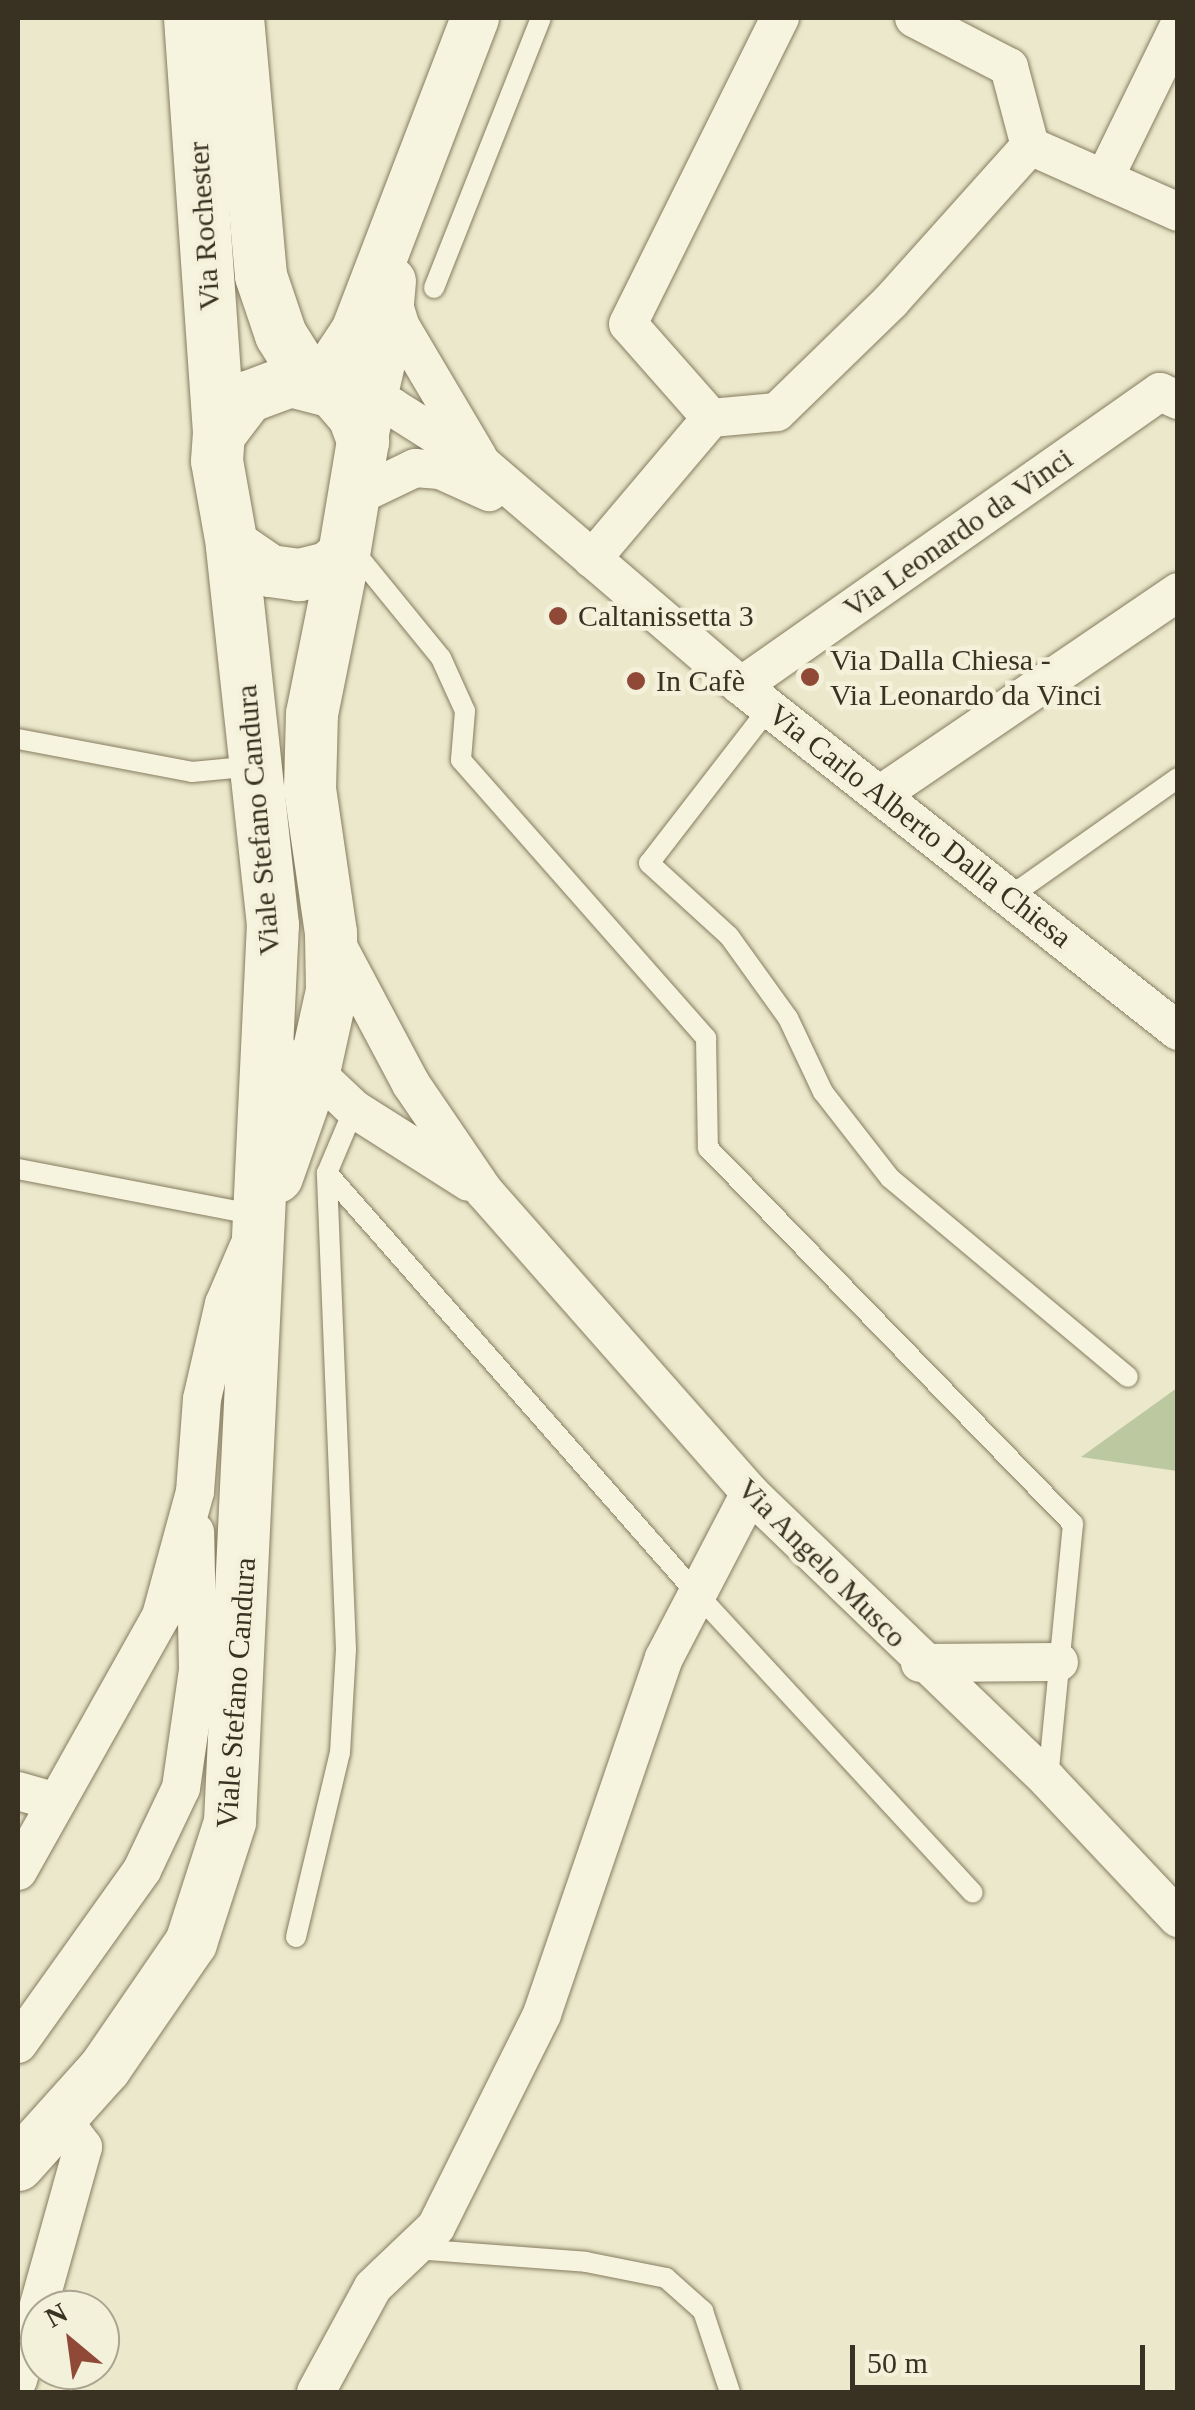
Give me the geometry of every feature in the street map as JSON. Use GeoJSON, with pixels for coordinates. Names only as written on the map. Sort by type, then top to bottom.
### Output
{"type":"FeatureCollection","features":[{"type":"Feature","properties":{"kind":"main road","name":"Via Rochester"},"geometry":{"type":"LineString","coordinates":[[190,18],[219,435]]}},
{"type":"Feature","properties":{"kind":"main road","name":"Via Rochester"},"geometry":{"type":"LineString","coordinates":[[238,18],[261,276],[280,334],[340,400]]}},
{"type":"Feature","properties":{"kind":"main road"},"geometry":{"type":"LineString","coordinates":[[292,381],[340,400],[349,530],[317,572],[283,574],[252,562],[232,545],[219,435],[248,398],[292,381]]}},
{"type":"Feature","properties":{"kind":"main road","name":"Viale Stefano Candura"},"geometry":{"type":"LineString","coordinates":[[262,1216],[314,1072],[332,992],[331,933],[310,789],[314,698],[349,530]]}},
{"type":"Feature","properties":{"kind":"main road","name":"Viale Stefano Candura"},"geometry":{"type":"LineString","coordinates":[[18,2165],[104,2068],[190,1943],[230,1822],[262,1216],[272,925],[232,545]]}},
{"type":"Feature","properties":{"kind":"street"},"geometry":{"type":"LineString","coordinates":[[340,400],[355,331],[475,18]]}},
{"type":"Feature","properties":{"kind":"street"},"geometry":{"type":"LineString","coordinates":[[711,418],[628,324],[780,18]]}},
{"type":"Feature","properties":{"kind":"street"},"geometry":{"type":"LineString","coordinates":[[914,18],[1009,67],[1030,146]]}},
{"type":"Feature","properties":{"kind":"street"},"geometry":{"type":"LineString","coordinates":[[1104,180],[1178,28]]}},
{"type":"Feature","properties":{"kind":"street"},"geometry":{"type":"LineString","coordinates":[[592,560],[711,418],[777,412],[891,301],[1030,146]]}},
{"type":"Feature","properties":{"kind":"street"},"geometry":{"type":"LineString","coordinates":[[1030,146],[1178,212]]}},
{"type":"Feature","properties":{"kind":"street"},"geometry":{"type":"LineString","coordinates":[[397,218],[413,292],[401,327],[482,464]]}},
{"type":"Feature","properties":{"kind":"street"},"geometry":{"type":"LineString","coordinates":[[340,400],[413,292]]}},
{"type":"Feature","properties":{"kind":"street","name":"Via Leonardo da Vinci"},"geometry":{"type":"LineString","coordinates":[[755,697],[1160,392],[1178,400]]}},
{"type":"Feature","properties":{"kind":"street"},"geometry":{"type":"LineString","coordinates":[[340,400],[482,464]]}},
{"type":"Feature","properties":{"kind":"street","name":"Via Carlo Alberto Dalla Chiesa"},"geometry":{"type":"LineString","coordinates":[[482,464],[755,697],[1012,895],[1178,1031]]}},
{"type":"Feature","properties":{"kind":"street"},"geometry":{"type":"LineString","coordinates":[[349,530],[394,473],[440,470],[556,529]]}},
{"type":"Feature","properties":{"kind":"street"},"geometry":{"type":"LineString","coordinates":[[881,794],[1178,592]]}},
{"type":"Feature","properties":{"kind":"street"},"geometry":{"type":"LineString","coordinates":[[331,933],[411,1084],[484,1191]]}},
{"type":"Feature","properties":{"kind":"street"},"geometry":{"type":"LineString","coordinates":[[269,1006],[292,1050],[354,1109],[484,1191]]}},
{"type":"Feature","properties":{"kind":"street","name":"Via Angelo Musco"},"geometry":{"type":"LineString","coordinates":[[484,1191],[750,1493],[920,1662],[1048,1780],[1178,1918]]}},
{"type":"Feature","properties":{"kind":"street"},"geometry":{"type":"LineString","coordinates":[[18,2044],[142,1870],[181,1788],[198,1670],[194,1492],[202,1399],[224,1304],[262,1216]]}},
{"type":"Feature","properties":{"kind":"street"},"geometry":{"type":"LineString","coordinates":[[18,1871],[161,1616],[194,1492]]}},
{"type":"Feature","properties":{"kind":"street"},"geometry":{"type":"LineString","coordinates":[[316,2392],[373,2287],[436,2227],[542,2014],[664,1658],[750,1493]]}},
{"type":"Feature","properties":{"kind":"street"},"geometry":{"type":"LineString","coordinates":[[920,1662],[1059,1662]]}},
{"type":"Feature","properties":{"kind":"street"},"geometry":{"type":"LineString","coordinates":[[18,1791],[56,1802]]}},
{"type":"Feature","properties":{"kind":"street"},"geometry":{"type":"LineString","coordinates":[[18,2380],[84,2147],[60,2117]]}},
{"type":"Feature","properties":{"kind":"lane"},"geometry":{"type":"LineString","coordinates":[[413,292],[540,18]]}},
{"type":"Feature","properties":{"kind":"lane"},"geometry":{"type":"LineString","coordinates":[[349,530],[441,658],[465,711],[461,760],[706,1038],[708,1148],[1073,1524],[1048,1780]]}},
{"type":"Feature","properties":{"kind":"lane"},"geometry":{"type":"LineString","coordinates":[[755,697],[649,863],[728,936],[788,1018],[824,1092],[890,1178],[1128,1376]]}},
{"type":"Feature","properties":{"kind":"lane"},"geometry":{"type":"LineString","coordinates":[[18,739],[192,772],[256,766]]}},
{"type":"Feature","properties":{"kind":"lane"},"geometry":{"type":"LineString","coordinates":[[1012,895],[1178,778]]}},
{"type":"Feature","properties":{"kind":"lane"},"geometry":{"type":"LineString","coordinates":[[296,1937],[340,1753],[346,1650],[327,1172],[354,1109]]}},
{"type":"Feature","properties":{"kind":"lane"},"geometry":{"type":"LineString","coordinates":[[18,1168],[262,1216]]}},
{"type":"Feature","properties":{"kind":"lane"},"geometry":{"type":"LineString","coordinates":[[327,1172],[698,1595],[973,1893]]}},
{"type":"Feature","properties":{"kind":"lane"},"geometry":{"type":"LineString","coordinates":[[416,2250],[586,2262],[666,2278],[703,2311],[730,2392]]}},
{"type":"Feature","properties":{"kind":"green space"},"geometry":{"type":"Polygon","coordinates":[[[1177,1388],[1177,1471],[1081,1457],[1177,1388]]]}},
{"type":"Feature","properties":{"kind":"place","name":"Caltanissetta 3"},"geometry":{"type":"Point","coordinates":[558,616]}},
{"type":"Feature","properties":{"kind":"place","name":"Via Dalla Chiesa - Via Leonardo da Vinci"},"geometry":{"type":"Point","coordinates":[810,677]}},
{"type":"Feature","properties":{"kind":"place","name":"In Cafè"},"geometry":{"type":"Point","coordinates":[636,681]}}]}
